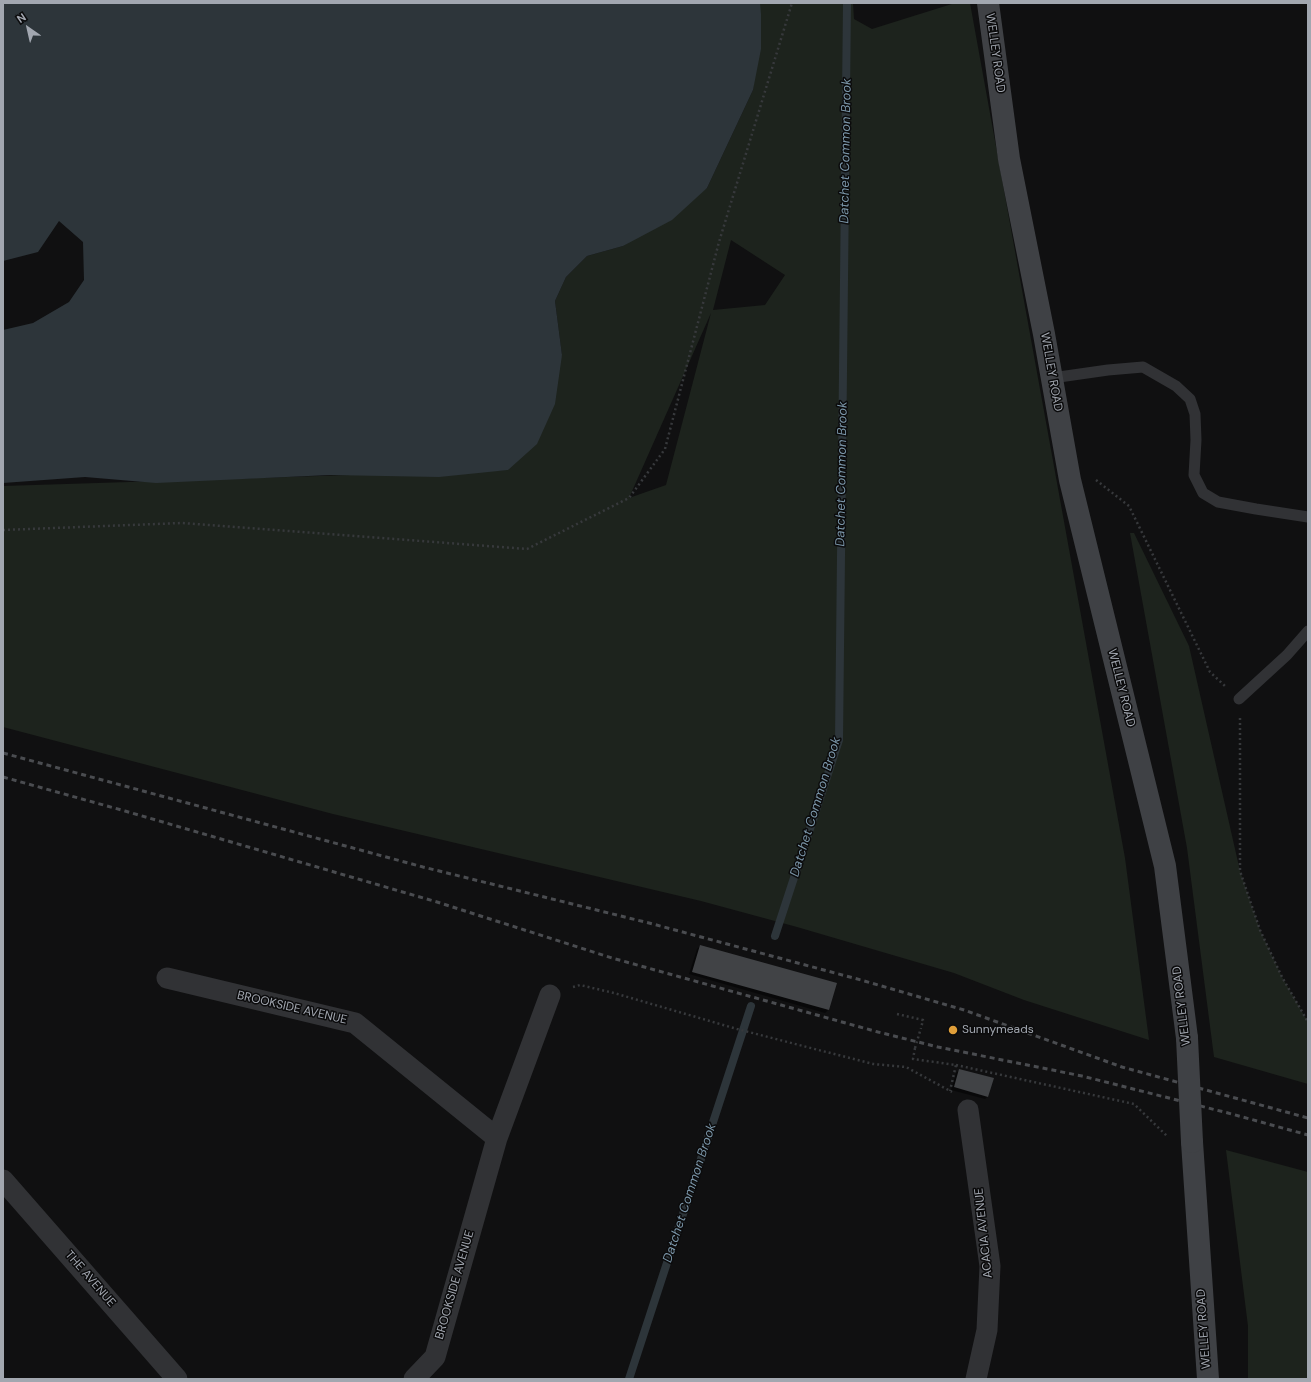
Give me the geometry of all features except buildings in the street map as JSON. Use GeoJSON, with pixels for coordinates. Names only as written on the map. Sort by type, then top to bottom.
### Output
{"type":"FeatureCollection","features":[{"type":"Feature","properties":{"kind":"main road","name":"WELLEY ROAD"},"geometry":{"type":"LineString","coordinates":[[988,3],[1009,159],[1052,378],[1070,480],[1165,866],[1187,1038],[1192,1152],[1208,1379]]}},
{"type":"Feature","properties":{"kind":"street","name":"BROOKSIDE AVENUE"},"geometry":{"type":"LineString","coordinates":[[167,978],[355,1022],[497,1138]]}},
{"type":"Feature","properties":{"kind":"street","name":"BROOKSIDE AVENUE"},"geometry":{"type":"LineString","coordinates":[[414,1379],[435,1357],[497,1138],[550,995]]}},
{"type":"Feature","properties":{"kind":"street","name":"ACACIA AVENUE"},"geometry":{"type":"LineString","coordinates":[[968,1110],[990,1266],[988,1330],[976,1379]]}},
{"type":"Feature","properties":{"kind":"street","name":"THE AVENUE"},"geometry":{"type":"LineString","coordinates":[[3,1180],[177,1379]]}},
{"type":"Feature","properties":{"kind":"lane"},"geometry":{"type":"LineString","coordinates":[[1052,378],[1108,370],[1143,367],[1176,386],[1190,399],[1195,414],[1194,475],[1203,492],[1218,502],[1308,517]]}},
{"type":"Feature","properties":{"kind":"lane"},"geometry":{"type":"LineString","coordinates":[[1240,699],[1287,655],[1308,631]]}},
{"type":"Feature","properties":{"kind":"path"},"geometry":{"type":"LineString","coordinates":[[3,530],[182,523],[527,549],[629,498],[665,449],[719,242],[792,3]]}},
{"type":"Feature","properties":{"kind":"path"},"geometry":{"type":"LineString","coordinates":[[1095,479],[1129,506],[1210,672],[1240,699],[1240,871],[1260,930],[1282,977],[1308,1022]]}},
{"type":"Feature","properties":{"kind":"path"},"geometry":{"type":"LineString","coordinates":[[550,995],[580,985],[614,993],[737,1029],[873,1064],[906,1068],[953,1093],[968,1110]]}},
{"type":"Feature","properties":{"kind":"path"},"geometry":{"type":"LineString","coordinates":[[897,1014],[923,1020],[913,1059],[956,1065],[1134,1104],[1192,1152]]}},
{"type":"Feature","properties":{"kind":"path"},"geometry":{"type":"LineString","coordinates":[[950,1091],[956,1065]]}},
{"type":"Feature","properties":{"kind":"shaded area"},"geometry":{"type":"Polygon","coordinates":[[[3,3],[760,3],[761,49],[753,90],[707,188],[672,220],[623,246],[587,256],[566,277],[555,301],[562,355],[555,404],[537,444],[508,470],[439,477],[330,475],[156,483],[85,477],[3,483],[3,330],[33,323],[69,302],[84,280],[83,242],[59,221],[38,252],[3,261],[3,3]]]}},
{"type":"Feature","properties":{"kind":"shaded area"},"geometry":{"type":"Polygon","coordinates":[[[759,3],[853,3],[854,19],[872,29],[955,3],[970,3],[1125,858],[1149,1040],[1024,1000],[954,973],[797,927],[701,901],[333,814],[3,727],[3,486],[508,470],[562,355],[555,301],[566,277],[587,256],[623,246],[707,188],[753,90],[759,3]],[[731,240],[713,310],[765,305],[785,275],[731,240]],[[711,313],[629,498],[666,485],[711,313]]]}},
{"type":"Feature","properties":{"kind":"shaded area"},"geometry":{"type":"Polygon","coordinates":[[[1130,533],[1134,533],[1189,646],[1240,871],[1260,930],[1282,977],[1308,1022],[1308,1084],[1214,1057],[1187,848],[1130,533]]]}},
{"type":"Feature","properties":{"kind":"shaded area"},"geometry":{"type":"Polygon","coordinates":[[[1226,1150],[1308,1172],[1308,1379],[1248,1379],[1248,1326],[1226,1150]]]}},
{"type":"Feature","properties":{"kind":"waterway","name":"Datchet Common Brook"},"geometry":{"type":"LineString","coordinates":[[775,936],[839,740],[847,3]]}},
{"type":"Feature","properties":{"kind":"waterway","name":"Datchet Common Brook"},"geometry":{"type":"LineString","coordinates":[[629,1379],[751,1006]]}},
{"type":"Feature","properties":{"kind":"railway"},"geometry":{"type":"LineString","coordinates":[[3,753],[423,867],[649,923],[861,980],[964,1010],[1122,1067],[1308,1118]]}},
{"type":"Feature","properties":{"kind":"railway"},"geometry":{"type":"LineString","coordinates":[[3,777],[437,902],[612,958],[878,1032],[938,1047],[1082,1076],[1308,1135]]}},
{"type":"Feature","properties":{"kind":"place","name":"Sunnymeads"},"geometry":{"type":"Point","coordinates":[953,1030]}}]}
